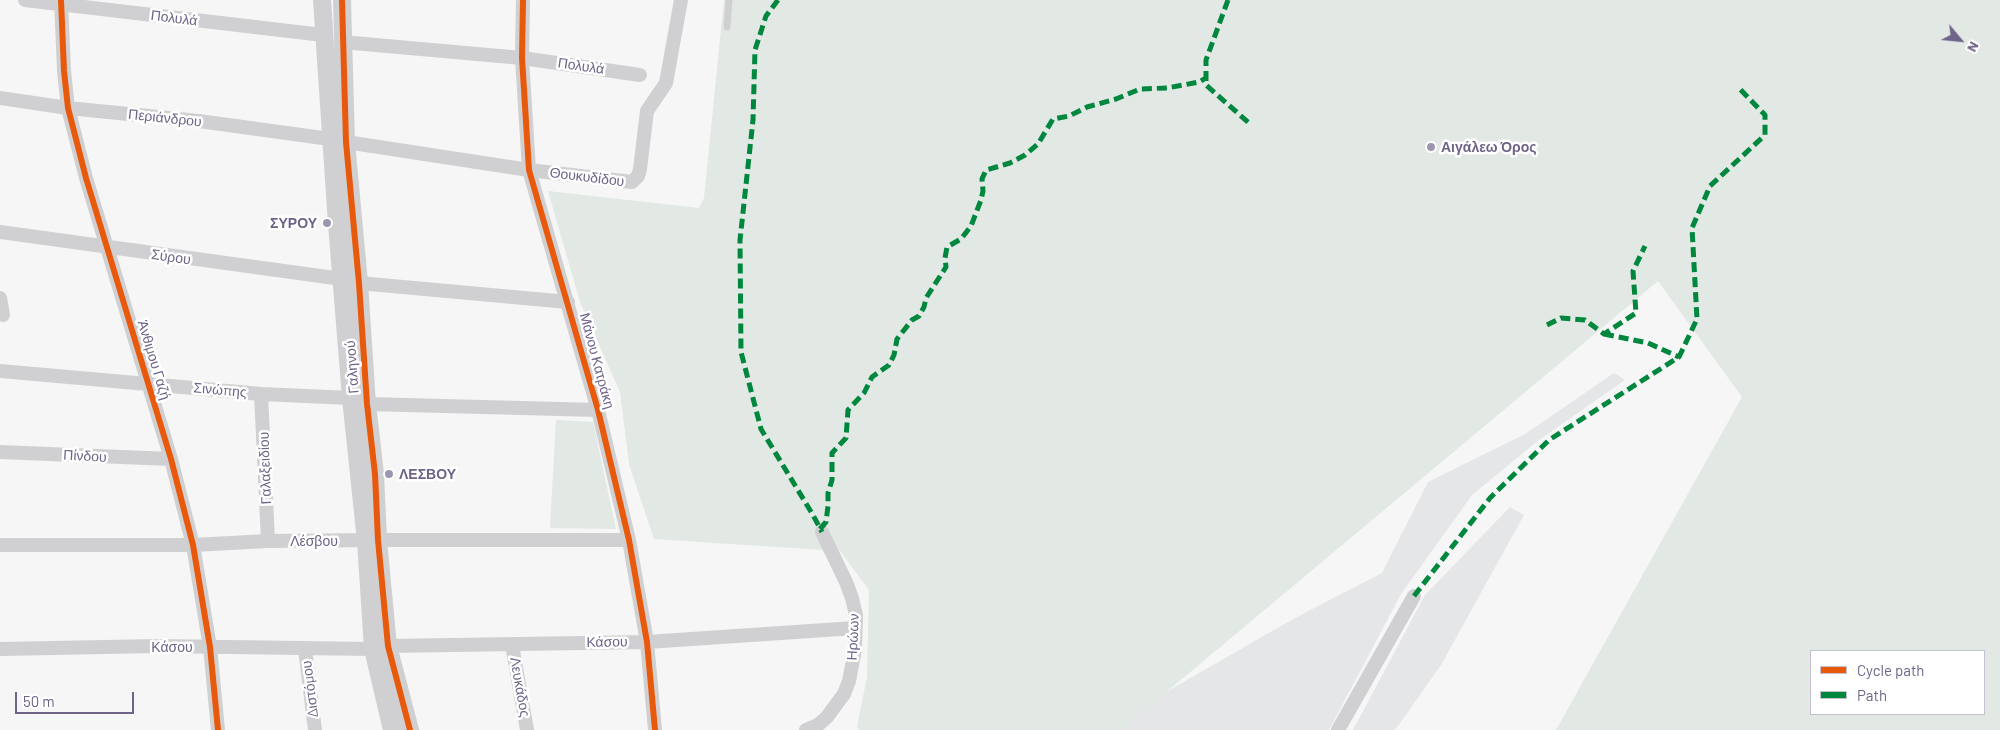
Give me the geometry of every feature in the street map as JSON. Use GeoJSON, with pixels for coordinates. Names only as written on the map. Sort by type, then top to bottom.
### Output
{"type":"FeatureCollection","features":[{"type":"Feature","properties":{"kind":"street","name":"Πολυλά"},"geometry":{"type":"LineString","coordinates":[[25,0],[61,2],[324,35]]}},
{"type":"Feature","properties":{"kind":"street","name":"Γαληνού"},"geometry":{"type":"LineString","coordinates":[[322,0],[324,35],[338,140],[359,401],[375,474],[372,541],[381,648],[392,730]]}},
{"type":"Feature","properties":{"kind":"street","name":"Γαληνού"},"geometry":{"type":"LineString","coordinates":[[338,140],[342,0]]}},
{"type":"Feature","properties":{"kind":"street","name":"Μάνου Κατράκη"},"geometry":{"type":"LineString","coordinates":[[523,0],[522,58],[529,170],[598,410],[628,540],[647,642],[656,730]]}},
{"type":"Feature","properties":{"kind":"street","name":"Θουκυδίδου"},"geometry":{"type":"LineString","coordinates":[[529,170],[632,182],[638,176],[647,111],[666,83],[682,0]]}},
{"type":"Feature","properties":{"kind":"street","name":"Άνθιμου Γαζή"},"geometry":{"type":"LineString","coordinates":[[61,2],[64,72],[68,108],[86,178],[171,459],[193,545],[210,647],[218,730]]}},
{"type":"Feature","properties":{"kind":"street","name":"Πολυλά"},"geometry":{"type":"LineString","coordinates":[[342,42],[522,58],[640,75]]}},
{"type":"Feature","properties":{"kind":"street","name":"Περιάνδρου"},"geometry":{"type":"LineString","coordinates":[[0,98],[68,108],[199,121],[338,140],[529,170]]}},
{"type":"Feature","properties":{"kind":"street","name":"Σύρου"},"geometry":{"type":"LineString","coordinates":[[0,232],[350,281],[568,302]]}},
{"type":"Feature","properties":{"kind":"street"},"geometry":{"type":"LineString","coordinates":[[0,298],[3,315]]}},
{"type":"Feature","properties":{"kind":"street","name":"Σινώπης"},"geometry":{"type":"LineString","coordinates":[[0,371],[359,401],[598,410]]}},
{"type":"Feature","properties":{"kind":"street","name":"Γαλαξειδίου"},"geometry":{"type":"LineString","coordinates":[[261,394],[268,541]]}},
{"type":"Feature","properties":{"kind":"street","name":"Πίνδου"},"geometry":{"type":"LineString","coordinates":[[0,452],[171,459]]}},
{"type":"Feature","properties":{"kind":"street","name":"Ηρώων"},"geometry":{"type":"LineString","coordinates":[[806,730],[818,725],[827,717],[844,694],[849,681],[855,650],[856,615],[852,598],[822,532]]}},
{"type":"Feature","properties":{"kind":"street","name":"Λέσβου"},"geometry":{"type":"LineString","coordinates":[[0,546],[193,545],[268,541],[628,540]]}},
{"type":"Feature","properties":{"kind":"street"},"geometry":{"type":"LineString","coordinates":[[1338,730],[1414,596]]}},
{"type":"Feature","properties":{"kind":"street","name":"Κάσου"},"geometry":{"type":"LineString","coordinates":[[0,648],[210,647],[305,649],[647,642],[855,628]]}},
{"type":"Feature","properties":{"kind":"street","name":"Λευκάδος"},"geometry":{"type":"LineString","coordinates":[[512,644],[527,730]]}},
{"type":"Feature","properties":{"kind":"street","name":"Γαληνού"},"geometry":{"type":"LineString","coordinates":[[381,648],[410,730]]}},
{"type":"Feature","properties":{"kind":"street","name":"Διστόμου"},"geometry":{"type":"LineString","coordinates":[[305,649],[315,730]]}},
{"type":"Feature","properties":{"kind":"lane"},"geometry":{"type":"LineString","coordinates":[[727,27],[729,0]]}},
{"type":"Feature","properties":{"kind":"shaded area"},"geometry":{"type":"Polygon","coordinates":[[[724,0],[2000,0],[2000,730],[1556,730],[1742,397],[1658,281],[1121,730],[859,730],[857,727],[867,677],[869,590],[840,551],[654,539],[629,464],[620,392],[580,302],[548,191],[699,208],[704,198],[724,0]]]}},
{"type":"Feature","properties":{"kind":"shaded area"},"geometry":{"type":"Polygon","coordinates":[[[1614,373],[1625,380],[1539,440],[1472,495],[1401,594],[1329,730],[1121,730],[1126,715],[1295,618],[1382,573],[1428,482],[1525,434],[1614,373]]]}},
{"type":"Feature","properties":{"kind":"shaded area"},"geometry":{"type":"Polygon","coordinates":[[[556,420],[593,422],[616,529],[550,528],[556,420]]]}},
{"type":"Feature","properties":{"kind":"shaded area"},"geometry":{"type":"Polygon","coordinates":[[[1510,507],[1524,515],[1441,665],[1395,730],[1353,730],[1425,595],[1510,507]]]}},
{"type":"Feature","properties":{"kind":"marked path"},"geometry":{"type":"LineString","coordinates":[[778,0],[766,16],[755,50],[753,120],[740,240],[741,352],[761,429],[822,532]]}},
{"type":"Feature","properties":{"kind":"marked path"},"geometry":{"type":"LineString","coordinates":[[1228,0],[1206,60],[1206,85],[1249,123]]}},
{"type":"Feature","properties":{"kind":"marked path"},"geometry":{"type":"LineString","coordinates":[[820,529],[826,522],[828,493],[832,480],[832,453],[846,438],[848,410],[864,393],[872,377],[889,365],[894,355],[897,339],[912,320],[919,316],[926,298],[946,267],[947,247],[961,239],[971,226],[981,200],[983,191],[982,179],[986,170],[1010,163],[1025,155],[1038,144],[1053,119],[1069,116],[1087,107],[1116,99],[1140,89],[1167,88],[1199,82],[1206,78]]}},
{"type":"Feature","properties":{"kind":"marked path"},"geometry":{"type":"LineString","coordinates":[[1414,596],[1490,498],[1549,440],[1679,357],[1697,319],[1692,228],[1710,186],[1765,135],[1765,115],[1739,88]]}},
{"type":"Feature","properties":{"kind":"marked path"},"geometry":{"type":"LineString","coordinates":[[1547,325],[1561,318],[1585,320],[1604,334],[1636,313],[1633,271],[1645,246]]}},
{"type":"Feature","properties":{"kind":"marked path"},"geometry":{"type":"LineString","coordinates":[[1604,334],[1648,343],[1679,357]]}},
{"type":"Feature","properties":{"kind":"cycle path"},"geometry":{"type":"LineString","coordinates":[[61,0],[64,71],[68,108],[86,178],[171,459],[193,545],[210,647],[218,730]]}},
{"type":"Feature","properties":{"kind":"cycle path"},"geometry":{"type":"LineString","coordinates":[[342,0],[346,142],[359,283],[367,404],[375,474],[378,540],[388,646],[410,730]]}},
{"type":"Feature","properties":{"kind":"cycle path"},"geometry":{"type":"LineString","coordinates":[[523,0],[522,58],[529,170],[598,410],[629,540],[647,642],[655,730]]}},
{"type":"Feature","properties":{"kind":"place","name":"Αιγάλεω Όρος"},"geometry":{"type":"Point","coordinates":[1431,147]}},
{"type":"Feature","properties":{"kind":"place","name":"ΣΥΡΟΥ"},"geometry":{"type":"Point","coordinates":[327,223]}},
{"type":"Feature","properties":{"kind":"place","name":"ΛΕΣΒΟΥ"},"geometry":{"type":"Point","coordinates":[389,474]}}]}
